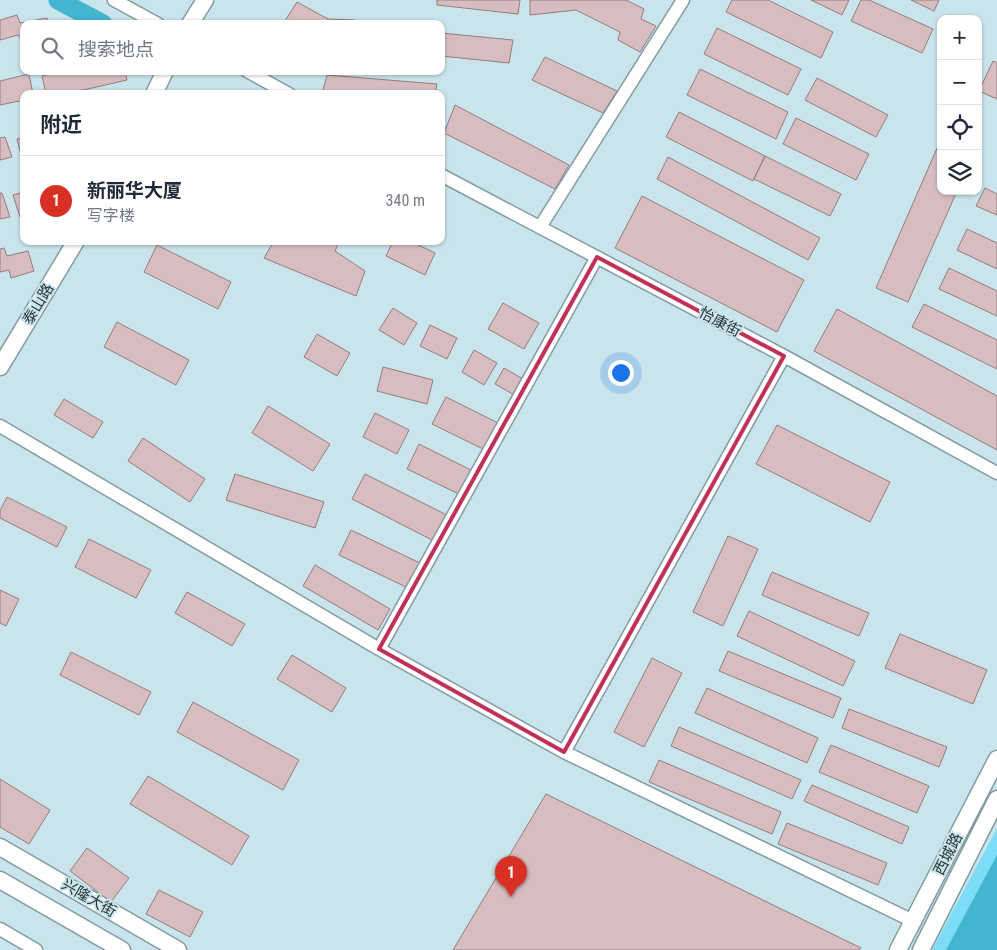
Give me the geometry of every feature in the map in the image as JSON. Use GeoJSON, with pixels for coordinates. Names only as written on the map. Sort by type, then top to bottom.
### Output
{"type":"FeatureCollection","features":[{"type":"Feature","properties":{"kind":"main road"},"geometry":{"type":"LineString","coordinates":[[192,20],[205,0]]}},
{"type":"Feature","properties":{"kind":"main road"},"geometry":{"type":"LineString","coordinates":[[156,90],[164,75]]}},
{"type":"Feature","properties":{"kind":"main road","name":"泰山路"},"geometry":{"type":"LineString","coordinates":[[0,367],[74,245]]}},
{"type":"Feature","properties":{"kind":"main road","name":"西城路"},"geometry":{"type":"LineString","coordinates":[[898,950],[997,759]]}},
{"type":"Feature","properties":{"kind":"main road","name":"西城路"},"geometry":{"type":"LineString","coordinates":[[921,950],[997,799]]}},
{"type":"Feature","properties":{"kind":"main road","name":"兴隆大街"},"geometry":{"type":"LineString","coordinates":[[0,846],[178,950]]}},
{"type":"Feature","properties":{"kind":"main road","name":"兴隆大街"},"geometry":{"type":"LineString","coordinates":[[0,880],[122,950]]}},
{"type":"Feature","properties":{"kind":"street"},"geometry":{"type":"LineString","coordinates":[[114,0],[151,20]]}},
{"type":"Feature","properties":{"kind":"street"},"geometry":{"type":"LineString","coordinates":[[540,227],[683,0]]}},
{"type":"Feature","properties":{"kind":"street"},"geometry":{"type":"LineString","coordinates":[[254,75],[282,90]]}},
{"type":"Feature","properties":{"kind":"street","name":"怡康街"},"geometry":{"type":"LineString","coordinates":[[445,177],[784,356],[997,473]]}},
{"type":"Feature","properties":{"kind":"street"},"geometry":{"type":"LineString","coordinates":[[379,649],[597,257]]}},
{"type":"Feature","properties":{"kind":"street"},"geometry":{"type":"LineString","coordinates":[[564,752],[784,356]]}},
{"type":"Feature","properties":{"kind":"street"},"geometry":{"type":"LineString","coordinates":[[0,426],[379,649],[564,752],[913,921]]}},
{"type":"Feature","properties":{"kind":"street"},"geometry":{"type":"LineString","coordinates":[[0,929],[30,949]]}},
{"type":"Feature","properties":{"kind":"highlighted area"},"geometry":{"type":"Polygon","coordinates":[[[597,257],[784,356],[564,752],[379,649],[597,257]]]}},
{"type":"Feature","properties":{"kind":"shaded area"},"geometry":{"type":"Polygon","coordinates":[[[996,830],[997,950],[932,950],[996,830]]]}},
{"type":"Feature","properties":{"kind":"shaded area"},"geometry":{"type":"Polygon","coordinates":[[[997,855],[997,950],[946,950],[997,855]]]}},
{"type":"Feature","properties":{"kind":"building"},"geometry":{"type":"Polygon","coordinates":[[[437,0],[520,0],[518,14],[437,5],[437,0]]]}},
{"type":"Feature","properties":{"kind":"building"},"geometry":{"type":"Polygon","coordinates":[[[530,0],[626,0],[644,9],[641,19],[656,26],[640,52],[618,40],[620,32],[576,10],[530,15],[530,0]]]}},
{"type":"Feature","properties":{"kind":"building"},"geometry":{"type":"Polygon","coordinates":[[[732,0],[768,0],[833,32],[821,58],[726,12],[732,0]]]}},
{"type":"Feature","properties":{"kind":"building"},"geometry":{"type":"Polygon","coordinates":[[[811,0],[849,0],[842,15],[811,0]]]}},
{"type":"Feature","properties":{"kind":"building"},"geometry":{"type":"Polygon","coordinates":[[[861,0],[869,0],[933,29],[922,53],[851,21],[861,0]]]}},
{"type":"Feature","properties":{"kind":"building"},"geometry":{"type":"Polygon","coordinates":[[[911,0],[939,0],[934,11],[911,0]]]}},
{"type":"Feature","properties":{"kind":"building"},"geometry":{"type":"Polygon","coordinates":[[[297,2],[328,19],[355,20],[286,20],[297,2]]]}},
{"type":"Feature","properties":{"kind":"building"},"geometry":{"type":"Polygon","coordinates":[[[17,15],[20,23],[20,37],[18,35],[0,40],[0,20],[17,15]]]}},
{"type":"Feature","properties":{"kind":"building"},"geometry":{"type":"Polygon","coordinates":[[[717,28],[801,69],[788,95],[704,54],[717,28]]]}},
{"type":"Feature","properties":{"kind":"building"},"geometry":{"type":"Polygon","coordinates":[[[445,33],[513,40],[509,63],[445,56],[445,33]]]}},
{"type":"Feature","properties":{"kind":"building"},"geometry":{"type":"Polygon","coordinates":[[[545,57],[617,91],[603,113],[532,80],[545,57]]]}},
{"type":"Feature","properties":{"kind":"building"},"geometry":{"type":"Polygon","coordinates":[[[993,61],[997,63],[997,99],[982,92],[982,85],[993,61]]]}},
{"type":"Feature","properties":{"kind":"building"},"geometry":{"type":"Polygon","coordinates":[[[700,69],[788,112],[776,139],[687,95],[700,69]]]}},
{"type":"Feature","properties":{"kind":"building"},"geometry":{"type":"Polygon","coordinates":[[[29,75],[32,90],[20,90],[20,101],[0,105],[0,81],[29,75]]]}},
{"type":"Feature","properties":{"kind":"building"},"geometry":{"type":"Polygon","coordinates":[[[126,75],[127,80],[83,90],[45,90],[42,76],[126,75]]]}},
{"type":"Feature","properties":{"kind":"building"},"geometry":{"type":"Polygon","coordinates":[[[327,75],[437,84],[436,90],[323,90],[327,75]]]}},
{"type":"Feature","properties":{"kind":"building"},"geometry":{"type":"Polygon","coordinates":[[[817,78],[888,115],[876,137],[805,100],[817,78]]]}},
{"type":"Feature","properties":{"kind":"building"},"geometry":{"type":"Polygon","coordinates":[[[455,105],[569,165],[555,189],[445,134],[455,105]]]}},
{"type":"Feature","properties":{"kind":"building"},"geometry":{"type":"Polygon","coordinates":[[[679,112],[765,156],[753,181],[666,137],[679,112]]]}},
{"type":"Feature","properties":{"kind":"building"},"geometry":{"type":"Polygon","coordinates":[[[796,118],[869,154],[856,180],[783,144],[796,118]]]}},
{"type":"Feature","properties":{"kind":"building"},"geometry":{"type":"Polygon","coordinates":[[[5,137],[12,157],[0,160],[0,138],[5,137]]]}},
{"type":"Feature","properties":{"kind":"building"},"geometry":{"type":"Polygon","coordinates":[[[17,139],[20,139],[20,150],[17,139]]]}},
{"type":"Feature","properties":{"kind":"building"},"geometry":{"type":"Polygon","coordinates":[[[937,148],[937,195],[955,195],[908,302],[876,288],[937,148]]]}},
{"type":"Feature","properties":{"kind":"building"},"geometry":{"type":"Polygon","coordinates":[[[765,156],[841,194],[830,216],[754,179],[765,156]]]}},
{"type":"Feature","properties":{"kind":"building"},"geometry":{"type":"Polygon","coordinates":[[[668,157],[820,238],[808,260],[657,179],[668,157]]]}},
{"type":"Feature","properties":{"kind":"building"},"geometry":{"type":"Polygon","coordinates":[[[985,188],[997,194],[997,215],[976,206],[985,188]]]}},
{"type":"Feature","properties":{"kind":"building"},"geometry":{"type":"Polygon","coordinates":[[[0,193],[2,193],[10,217],[0,219],[0,193]]]}},
{"type":"Feature","properties":{"kind":"building"},"geometry":{"type":"Polygon","coordinates":[[[20,193],[20,217],[13,195],[20,193]]]}},
{"type":"Feature","properties":{"kind":"building"},"geometry":{"type":"Polygon","coordinates":[[[642,196],[804,280],[777,332],[615,248],[642,196]]]}},
{"type":"Feature","properties":{"kind":"building"},"geometry":{"type":"Polygon","coordinates":[[[967,229],[997,243],[997,269],[957,250],[967,229]]]}},
{"type":"Feature","properties":{"kind":"building"},"geometry":{"type":"Polygon","coordinates":[[[157,245],[231,282],[218,309],[144,272],[157,245]]]}},
{"type":"Feature","properties":{"kind":"building"},"geometry":{"type":"Polygon","coordinates":[[[272,245],[338,245],[335,251],[365,271],[356,296],[264,258],[272,245]]]}},
{"type":"Feature","properties":{"kind":"building"},"geometry":{"type":"Polygon","coordinates":[[[391,245],[418,245],[435,253],[425,275],[386,256],[391,245]]]}},
{"type":"Feature","properties":{"kind":"building"},"geometry":{"type":"Polygon","coordinates":[[[4,248],[7,256],[28,251],[34,271],[11,278],[9,270],[0,272],[0,249],[4,248]]]}},
{"type":"Feature","properties":{"kind":"building"},"geometry":{"type":"Polygon","coordinates":[[[949,268],[997,291],[997,316],[939,289],[949,268]]]}},
{"type":"Feature","properties":{"kind":"building"},"geometry":{"type":"Polygon","coordinates":[[[503,303],[539,323],[524,349],[488,329],[503,303]]]}},
{"type":"Feature","properties":{"kind":"building"},"geometry":{"type":"Polygon","coordinates":[[[924,304],[997,340],[997,369],[912,327],[924,304]]]}},
{"type":"Feature","properties":{"kind":"building"},"geometry":{"type":"Polygon","coordinates":[[[393,308],[417,323],[404,345],[379,330],[393,308]]]}},
{"type":"Feature","properties":{"kind":"building"},"geometry":{"type":"Polygon","coordinates":[[[837,309],[997,396],[997,450],[814,351],[837,309]]]}},
{"type":"Feature","properties":{"kind":"building"},"geometry":{"type":"Polygon","coordinates":[[[117,322],[189,360],[176,385],[104,347],[117,322]]]}},
{"type":"Feature","properties":{"kind":"building"},"geometry":{"type":"Polygon","coordinates":[[[430,325],[457,338],[447,359],[420,346],[430,325]]]}},
{"type":"Feature","properties":{"kind":"building"},"geometry":{"type":"Polygon","coordinates":[[[317,334],[350,353],[337,376],[304,357],[317,334]]]}},
{"type":"Feature","properties":{"kind":"building"},"geometry":{"type":"Polygon","coordinates":[[[474,350],[497,363],[484,385],[462,372],[474,350]]]}},
{"type":"Feature","properties":{"kind":"building"},"geometry":{"type":"Polygon","coordinates":[[[383,367],[433,380],[427,404],[377,391],[383,367]]]}},
{"type":"Feature","properties":{"kind":"building"},"geometry":{"type":"Polygon","coordinates":[[[504,368],[525,380],[516,396],[495,384],[504,368]]]}},
{"type":"Feature","properties":{"kind":"building"},"geometry":{"type":"Polygon","coordinates":[[[446,397],[498,423],[485,450],[432,424],[446,397]]]}},
{"type":"Feature","properties":{"kind":"building"},"geometry":{"type":"Polygon","coordinates":[[[64,399],[103,422],[93,438],[54,415],[64,399]]]}},
{"type":"Feature","properties":{"kind":"building"},"geometry":{"type":"Polygon","coordinates":[[[268,406],[330,444],[313,471],[252,433],[268,406]]]}},
{"type":"Feature","properties":{"kind":"building"},"geometry":{"type":"Polygon","coordinates":[[[375,413],[409,430],[397,454],[363,437],[375,413]]]}},
{"type":"Feature","properties":{"kind":"building"},"geometry":{"type":"Polygon","coordinates":[[[777,425],[890,482],[870,522],[756,464],[777,425]]]}},
{"type":"Feature","properties":{"kind":"building"},"geometry":{"type":"Polygon","coordinates":[[[143,438],[205,479],[190,502],[128,461],[143,438]]]}},
{"type":"Feature","properties":{"kind":"building"},"geometry":{"type":"Polygon","coordinates":[[[419,444],[473,471],[461,495],[407,469],[419,444]]]}},
{"type":"Feature","properties":{"kind":"building"},"geometry":{"type":"Polygon","coordinates":[[[235,474],[324,502],[315,528],[226,500],[235,474]]]}},
{"type":"Feature","properties":{"kind":"building"},"geometry":{"type":"Polygon","coordinates":[[[365,474],[447,515],[434,541],[352,499],[365,474]]]}},
{"type":"Feature","properties":{"kind":"building"},"geometry":{"type":"Polygon","coordinates":[[[7,497],[67,527],[57,547],[0,518],[0,511],[7,497]]]}},
{"type":"Feature","properties":{"kind":"building"},"geometry":{"type":"Polygon","coordinates":[[[351,530],[420,563],[408,588],[339,555],[351,530]]]}},
{"type":"Feature","properties":{"kind":"building"},"geometry":{"type":"Polygon","coordinates":[[[728,536],[758,549],[723,626],[693,612],[728,536]]]}},
{"type":"Feature","properties":{"kind":"building"},"geometry":{"type":"Polygon","coordinates":[[[89,539],[151,570],[136,598],[75,567],[89,539]]]}},
{"type":"Feature","properties":{"kind":"building"},"geometry":{"type":"Polygon","coordinates":[[[315,565],[390,609],[378,630],[303,586],[315,565]]]}},
{"type":"Feature","properties":{"kind":"building"},"geometry":{"type":"Polygon","coordinates":[[[772,572],[869,613],[859,636],[762,595],[772,572]]]}},
{"type":"Feature","properties":{"kind":"building"},"geometry":{"type":"Polygon","coordinates":[[[0,590],[19,599],[6,626],[0,623],[0,590]]]}},
{"type":"Feature","properties":{"kind":"building"},"geometry":{"type":"Polygon","coordinates":[[[187,592],[245,624],[232,646],[175,613],[187,592]]]}},
{"type":"Feature","properties":{"kind":"building"},"geometry":{"type":"Polygon","coordinates":[[[749,611],[855,661],[843,686],[737,636],[749,611]]]}},
{"type":"Feature","properties":{"kind":"building"},"geometry":{"type":"Polygon","coordinates":[[[900,634],[987,670],[973,704],[885,668],[900,634]]]}},
{"type":"Feature","properties":{"kind":"building"},"geometry":{"type":"Polygon","coordinates":[[[728,651],[841,698],[833,718],[719,671],[728,651]]]}},
{"type":"Feature","properties":{"kind":"building"},"geometry":{"type":"Polygon","coordinates":[[[71,652],[151,692],[139,715],[60,675],[71,652]]]}},
{"type":"Feature","properties":{"kind":"building"},"geometry":{"type":"Polygon","coordinates":[[[292,655],[346,688],[332,712],[277,679],[292,655]]]}},
{"type":"Feature","properties":{"kind":"building"},"geometry":{"type":"Polygon","coordinates":[[[652,658],[682,673],[644,747],[614,732],[652,658]]]}},
{"type":"Feature","properties":{"kind":"building"},"geometry":{"type":"Polygon","coordinates":[[[707,688],[818,738],[807,763],[695,713],[707,688]]]}},
{"type":"Feature","properties":{"kind":"building"},"geometry":{"type":"Polygon","coordinates":[[[193,702],[299,760],[283,790],[177,732],[193,702]]]}},
{"type":"Feature","properties":{"kind":"building"},"geometry":{"type":"Polygon","coordinates":[[[849,709],[947,747],[939,767],[842,728],[849,709]]]}},
{"type":"Feature","properties":{"kind":"building"},"geometry":{"type":"Polygon","coordinates":[[[679,727],[801,780],[792,799],[671,746],[679,727]]]}},
{"type":"Feature","properties":{"kind":"building"},"geometry":{"type":"Polygon","coordinates":[[[831,745],[929,786],[917,813],[819,772],[831,745]]]}},
{"type":"Feature","properties":{"kind":"building"},"geometry":{"type":"Polygon","coordinates":[[[659,760],[781,812],[772,834],[649,782],[659,760]]]}},
{"type":"Feature","properties":{"kind":"building"},"geometry":{"type":"Polygon","coordinates":[[[148,776],[249,836],[232,865],[130,804],[148,776]]]}},
{"type":"Feature","properties":{"kind":"building"},"geometry":{"type":"Polygon","coordinates":[[[0,779],[50,810],[29,844],[0,827],[0,779]]]}},
{"type":"Feature","properties":{"kind":"building"},"geometry":{"type":"Polygon","coordinates":[[[812,785],[909,827],[902,844],[804,801],[812,785]]]}},
{"type":"Feature","properties":{"kind":"building"},"geometry":{"type":"Polygon","coordinates":[[[546,794],[861,948],[859,950],[453,950],[546,794]]]}},
{"type":"Feature","properties":{"kind":"building"},"geometry":{"type":"Polygon","coordinates":[[[787,823],[887,863],[878,885],[778,844],[787,823]]]}},
{"type":"Feature","properties":{"kind":"building"},"geometry":{"type":"Polygon","coordinates":[[[87,848],[129,878],[111,902],[70,871],[87,848]]]}},
{"type":"Feature","properties":{"kind":"building"},"geometry":{"type":"Polygon","coordinates":[[[159,890],[203,912],[190,937],[146,914],[159,890]]]}},
{"type":"Feature","properties":{"kind":"waterway"},"geometry":{"type":"LineString","coordinates":[[58,0],[96,20]]}},
{"type":"Feature","properties":{"kind":"place","name":"新丽华大厦"},"geometry":{"type":"Point","coordinates":[511,897]}}]}
